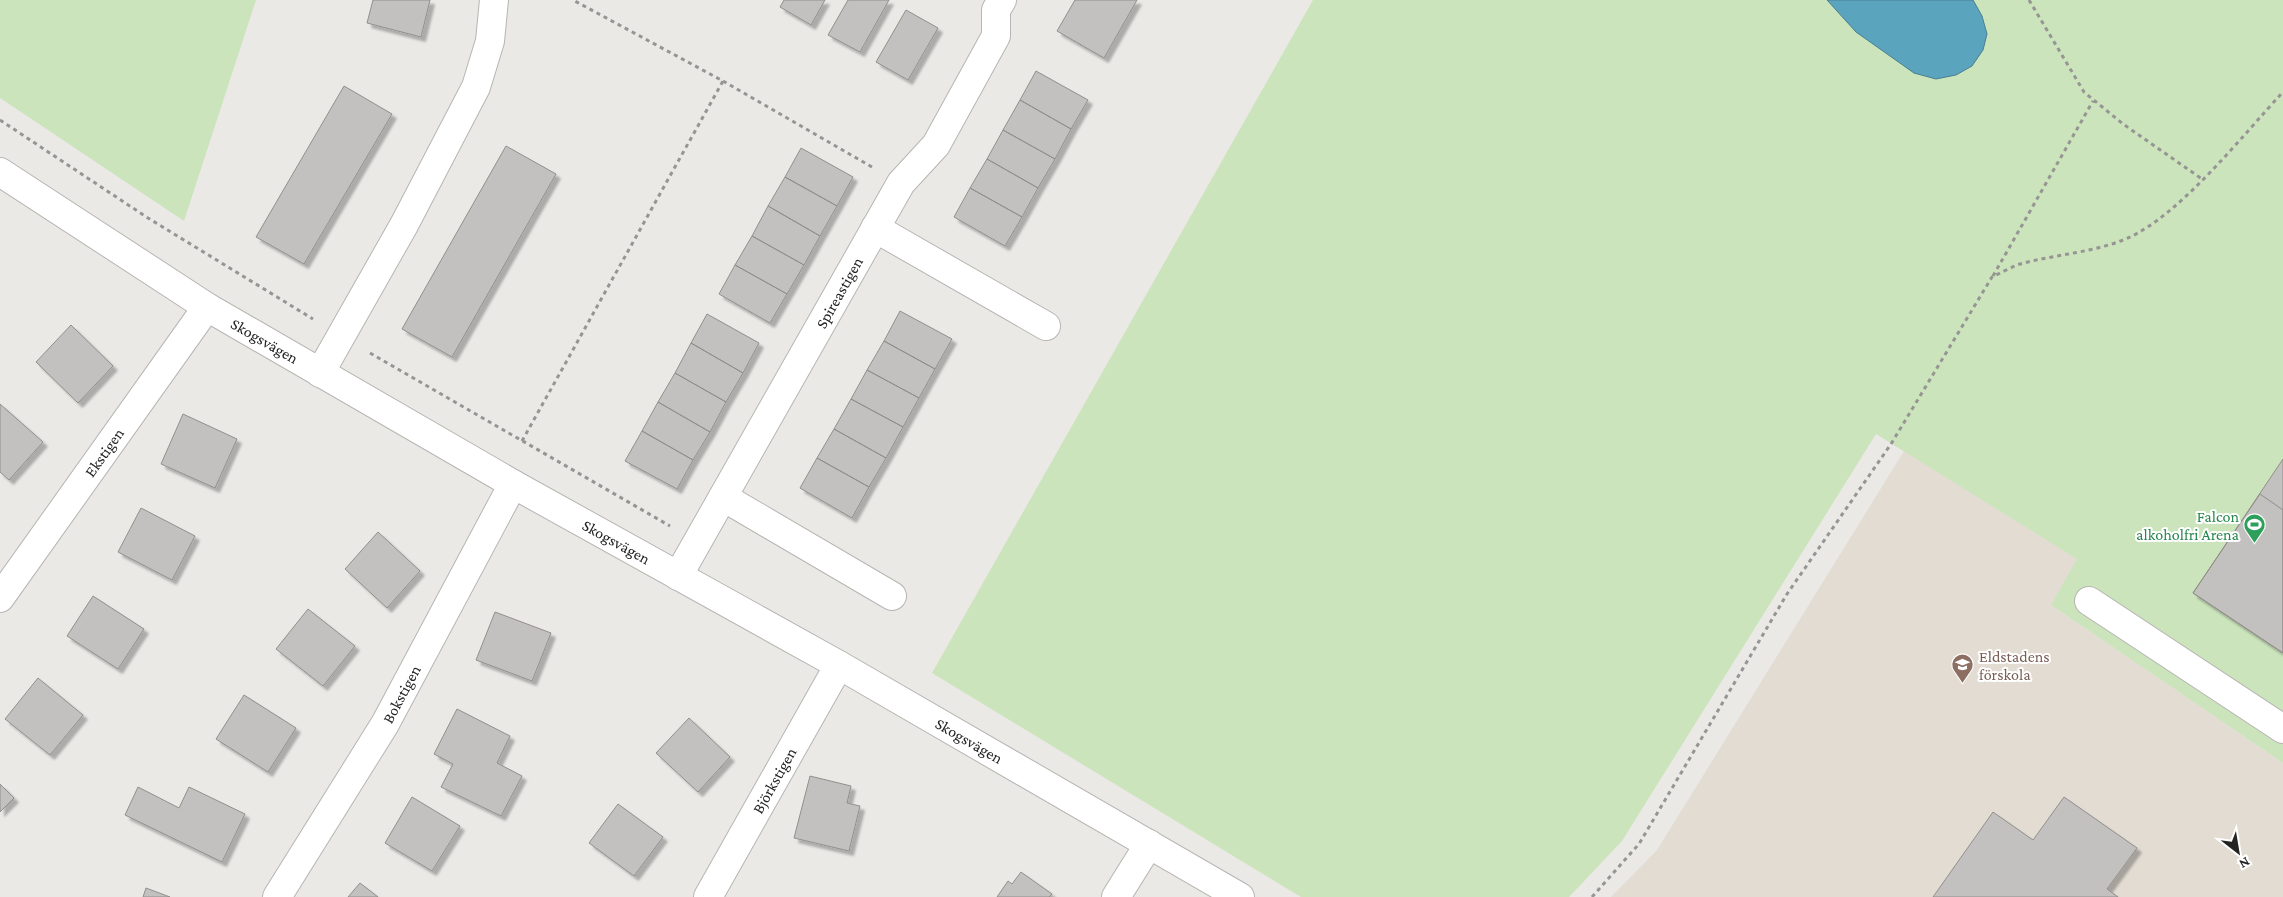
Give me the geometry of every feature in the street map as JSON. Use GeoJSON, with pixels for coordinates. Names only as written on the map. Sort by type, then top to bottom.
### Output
{"type":"FeatureCollection","features":[{"type":"Feature","properties":{"kind":"street"},"geometry":{"type":"LineString","coordinates":[[320,373],[404,225],[476,87],[490,41],[494,0]]}},
{"type":"Feature","properties":{"kind":"street","name":"Spireastigen"},"geometry":{"type":"LineString","coordinates":[[678,576],[901,183],[936,145],[996,36],[992,3]]}},
{"type":"Feature","properties":{"kind":"street","name":"Skogsvägen"},"geometry":{"type":"LineString","coordinates":[[0,172],[207,307],[514,484],[839,665],[1240,897]]}},
{"type":"Feature","properties":{"kind":"street"},"geometry":{"type":"LineString","coordinates":[[875,228],[1046,326]]}},
{"type":"Feature","properties":{"kind":"street","name":"Ekstigen"},"geometry":{"type":"LineString","coordinates":[[0,598],[207,307]]}},
{"type":"Feature","properties":{"kind":"street","name":"Bokstigen"},"geometry":{"type":"LineString","coordinates":[[277,897],[385,724],[514,484]]}},
{"type":"Feature","properties":{"kind":"street"},"geometry":{"type":"LineString","coordinates":[[724,497],[892,596]]}},
{"type":"Feature","properties":{"kind":"street"},"geometry":{"type":"LineString","coordinates":[[2089,601],[2283,729]]}},
{"type":"Feature","properties":{"kind":"street","name":"Björkstigen"},"geometry":{"type":"LineString","coordinates":[[708,897],[839,665]]}},
{"type":"Feature","properties":{"kind":"street"},"geometry":{"type":"LineString","coordinates":[[1116,897],[1149,844]]}},
{"type":"Feature","properties":{"kind":"path"},"geometry":{"type":"LineString","coordinates":[[573,0],[723,81],[901,183]]}},
{"type":"Feature","properties":{"kind":"path"},"geometry":{"type":"LineString","coordinates":[[2029,0],[2084,92],[2123,124],[2202,179]]}},
{"type":"Feature","properties":{"kind":"path"},"geometry":{"type":"LineString","coordinates":[[522,441],[723,81]]}},
{"type":"Feature","properties":{"kind":"path"},"geometry":{"type":"LineString","coordinates":[[1992,277],[2019,264],[2094,250],[2128,238],[2163,216],[2202,179],[2283,92]]}},
{"type":"Feature","properties":{"kind":"path"},"geometry":{"type":"LineString","coordinates":[[1592,897],[1639,844],[1787,594],[1891,444],[1992,277],[2093,101]]}},
{"type":"Feature","properties":{"kind":"shaded area","name":"Eldstadens förskola"},"geometry":{"type":"Polygon","coordinates":[[[1904,451],[2078,559],[2051,605],[2283,763],[2283,897],[1611,897],[1657,850],[1904,451]]]}},
{"type":"Feature","properties":{"kind":"green space"},"geometry":{"type":"Polygon","coordinates":[[[0,0],[256,0],[184,221],[0,98],[0,0]]]}},
{"type":"Feature","properties":{"kind":"green space"},"geometry":{"type":"Polygon","coordinates":[[[1313,0],[2283,0],[2283,763],[2051,605],[2077,559],[1876,434],[1622,841],[1569,897],[1301,897],[932,673],[1313,0]]]}},
{"type":"Feature","properties":{"kind":"water"},"geometry":{"type":"Polygon","coordinates":[[[1827,0],[1973,0],[1982,16],[1987,34],[1983,50],[1972,66],[1956,75],[1936,79],[1914,73],[1856,32],[1827,0]]]}},
{"type":"Feature","properties":{"kind":"building"},"geometry":{"type":"Polygon","coordinates":[[[373,0],[430,0],[421,37],[367,23],[373,0]]]}},
{"type":"Feature","properties":{"kind":"building"},"geometry":{"type":"Polygon","coordinates":[[[784,0],[825,0],[811,25],[780,7],[784,0]]]}},
{"type":"Feature","properties":{"kind":"building"},"geometry":{"type":"Polygon","coordinates":[[[848,0],[889,0],[860,52],[828,35],[848,0]]]}},
{"type":"Feature","properties":{"kind":"building"},"geometry":{"type":"Polygon","coordinates":[[[1075,0],[1137,0],[1104,58],[1057,31],[1075,0]]]}},
{"type":"Feature","properties":{"kind":"building"},"geometry":{"type":"Polygon","coordinates":[[[906,10],[938,28],[908,80],[876,62],[906,10]]]}},
{"type":"Feature","properties":{"kind":"building"},"geometry":{"type":"Polygon","coordinates":[[[1036,71],[1088,100],[1071,129],[1020,100],[1036,71]]]}},
{"type":"Feature","properties":{"kind":"building"},"geometry":{"type":"Polygon","coordinates":[[[344,86],[392,114],[304,264],[256,237],[344,86]]]}},
{"type":"Feature","properties":{"kind":"building"},"geometry":{"type":"Polygon","coordinates":[[[1020,100],[1071,129],[1055,159],[1003,130],[1020,100]]]}},
{"type":"Feature","properties":{"kind":"building"},"geometry":{"type":"Polygon","coordinates":[[[1003,130],[1055,159],[1038,188],[987,159],[1003,130]]]}},
{"type":"Feature","properties":{"kind":"building"},"geometry":{"type":"Polygon","coordinates":[[[506,146],[556,174],[452,357],[402,329],[506,146]]]}},
{"type":"Feature","properties":{"kind":"building"},"geometry":{"type":"Polygon","coordinates":[[[801,148],[853,177],[837,206],[785,177],[801,148]]]}},
{"type":"Feature","properties":{"kind":"building"},"geometry":{"type":"Polygon","coordinates":[[[987,159],[1038,188],[1022,217],[970,188],[987,159]]]}},
{"type":"Feature","properties":{"kind":"building"},"geometry":{"type":"Polygon","coordinates":[[[785,177],[837,206],[820,236],[768,206],[785,177]]]}},
{"type":"Feature","properties":{"kind":"building"},"geometry":{"type":"Polygon","coordinates":[[[970,188],[1022,217],[1005,246],[954,217],[970,188]]]}},
{"type":"Feature","properties":{"kind":"building"},"geometry":{"type":"Polygon","coordinates":[[[768,206],[820,236],[804,265],[752,236],[768,206]]]}},
{"type":"Feature","properties":{"kind":"building"},"geometry":{"type":"Polygon","coordinates":[[[752,236],[804,265],[787,294],[735,265],[752,236]]]}},
{"type":"Feature","properties":{"kind":"building"},"geometry":{"type":"Polygon","coordinates":[[[735,265],[787,294],[770,323],[719,294],[735,265]]]}},
{"type":"Feature","properties":{"kind":"building"},"geometry":{"type":"Polygon","coordinates":[[[900,311],[952,339],[935,369],[884,341],[900,311]]]}},
{"type":"Feature","properties":{"kind":"building"},"geometry":{"type":"Polygon","coordinates":[[[707,314],[759,343],[743,373],[691,343],[707,314]]]}},
{"type":"Feature","properties":{"kind":"building"},"geometry":{"type":"Polygon","coordinates":[[[71,325],[113,366],[78,403],[36,362],[71,325]]]}},
{"type":"Feature","properties":{"kind":"building"},"geometry":{"type":"Polygon","coordinates":[[[884,341],[935,369],[919,398],[867,370],[884,341]]]}},
{"type":"Feature","properties":{"kind":"building"},"geometry":{"type":"Polygon","coordinates":[[[691,343],[743,373],[726,402],[675,373],[691,343]]]}},
{"type":"Feature","properties":{"kind":"building"},"geometry":{"type":"Polygon","coordinates":[[[867,370],[919,398],[903,427],[851,399],[867,370]]]}},
{"type":"Feature","properties":{"kind":"building"},"geometry":{"type":"Polygon","coordinates":[[[675,373],[726,402],[710,432],[658,402],[675,373]]]}},
{"type":"Feature","properties":{"kind":"building"},"geometry":{"type":"Polygon","coordinates":[[[851,399],[903,427],[886,458],[834,429],[851,399]]]}},
{"type":"Feature","properties":{"kind":"building"},"geometry":{"type":"Polygon","coordinates":[[[658,402],[710,432],[693,460],[642,431],[658,402]]]}},
{"type":"Feature","properties":{"kind":"building"},"geometry":{"type":"Polygon","coordinates":[[[0,404],[43,442],[9,480],[0,472],[0,404]]]}},
{"type":"Feature","properties":{"kind":"building"},"geometry":{"type":"Polygon","coordinates":[[[183,414],[237,439],[215,488],[161,464],[183,414]]]}},
{"type":"Feature","properties":{"kind":"building"},"geometry":{"type":"Polygon","coordinates":[[[834,429],[886,458],[869,487],[817,458],[834,429]]]}},
{"type":"Feature","properties":{"kind":"building"},"geometry":{"type":"Polygon","coordinates":[[[642,431],[693,460],[677,489],[625,461],[642,431]]]}},
{"type":"Feature","properties":{"kind":"building"},"geometry":{"type":"Polygon","coordinates":[[[817,458],[869,487],[852,518],[800,488],[817,458]]]}},
{"type":"Feature","properties":{"kind":"building","name":"Falcon alkoholfri Arena"},"geometry":{"type":"Polygon","coordinates":[[[2283,459],[2283,653],[2193,593],[2283,459]]]}},
{"type":"Feature","properties":{"kind":"building","name":"Falcon alkoholfri Arena"},"geometry":{"type":"Polygon","coordinates":[[[2260,494],[2283,510],[2283,653],[2193,593],[2260,494]]]}},
{"type":"Feature","properties":{"kind":"building"},"geometry":{"type":"Polygon","coordinates":[[[141,508],[195,536],[172,580],[118,552],[141,508]]]}},
{"type":"Feature","properties":{"kind":"building"},"geometry":{"type":"Polygon","coordinates":[[[378,532],[420,571],[387,608],[345,569],[378,532]]]}},
{"type":"Feature","properties":{"kind":"building"},"geometry":{"type":"Polygon","coordinates":[[[93,596],[144,629],[118,669],[67,636],[93,596]]]}},
{"type":"Feature","properties":{"kind":"building"},"geometry":{"type":"Polygon","coordinates":[[[308,609],[355,646],[323,686],[276,649],[308,609]]]}},
{"type":"Feature","properties":{"kind":"building"},"geometry":{"type":"Polygon","coordinates":[[[495,612],[551,633],[532,681],[476,660],[495,612]]]}},
{"type":"Feature","properties":{"kind":"building"},"geometry":{"type":"Polygon","coordinates":[[[38,678],[83,715],[50,755],[5,719],[38,678]]]}},
{"type":"Feature","properties":{"kind":"building"},"geometry":{"type":"Polygon","coordinates":[[[244,695],[296,728],[268,772],[216,739],[244,695]]]}},
{"type":"Feature","properties":{"kind":"building"},"geometry":{"type":"Polygon","coordinates":[[[457,709],[510,736],[497,763],[522,776],[501,816],[441,787],[453,764],[434,754],[457,709]]]}},
{"type":"Feature","properties":{"kind":"building"},"geometry":{"type":"Polygon","coordinates":[[[689,718],[730,757],[698,792],[656,753],[689,718]]]}},
{"type":"Feature","properties":{"kind":"building"},"geometry":{"type":"Polygon","coordinates":[[[810,776],[851,786],[847,803],[860,806],[849,851],[794,838],[810,776]]]}},
{"type":"Feature","properties":{"kind":"building"},"geometry":{"type":"Polygon","coordinates":[[[0,784],[14,798],[0,812],[0,784]]]}},
{"type":"Feature","properties":{"kind":"building"},"geometry":{"type":"Polygon","coordinates":[[[138,787],[179,808],[189,787],[245,814],[222,862],[125,815],[138,787]]]}},
{"type":"Feature","properties":{"kind":"building"},"geometry":{"type":"Polygon","coordinates":[[[412,797],[460,826],[432,871],[385,843],[412,797]]]}},
{"type":"Feature","properties":{"kind":"building"},"geometry":{"type":"Polygon","coordinates":[[[2064,797],[2137,848],[2107,889],[2118,897],[1933,897],[1993,812],[2033,840],[2064,797]]]}},
{"type":"Feature","properties":{"kind":"building"},"geometry":{"type":"Polygon","coordinates":[[[618,804],[663,837],[634,876],[589,843],[618,804]]]}},
{"type":"Feature","properties":{"kind":"building"},"geometry":{"type":"Polygon","coordinates":[[[1021,872],[1052,894],[1049,897],[997,897],[1008,881],[1012,884],[1021,872]]]}},
{"type":"Feature","properties":{"kind":"building"},"geometry":{"type":"Polygon","coordinates":[[[360,883],[378,897],[348,897],[360,883]]]}},
{"type":"Feature","properties":{"kind":"building"},"geometry":{"type":"Polygon","coordinates":[[[146,888],[170,897],[143,897],[146,888]]]}},
{"type":"Feature","properties":{"kind":"place","name":"Falcon alkoholfri Arena"},"geometry":{"type":"Point","coordinates":[2255,544]}},
{"type":"Feature","properties":{"kind":"place","name":"Eldstadens förskola"},"geometry":{"type":"Point","coordinates":[1963,684]}}]}
